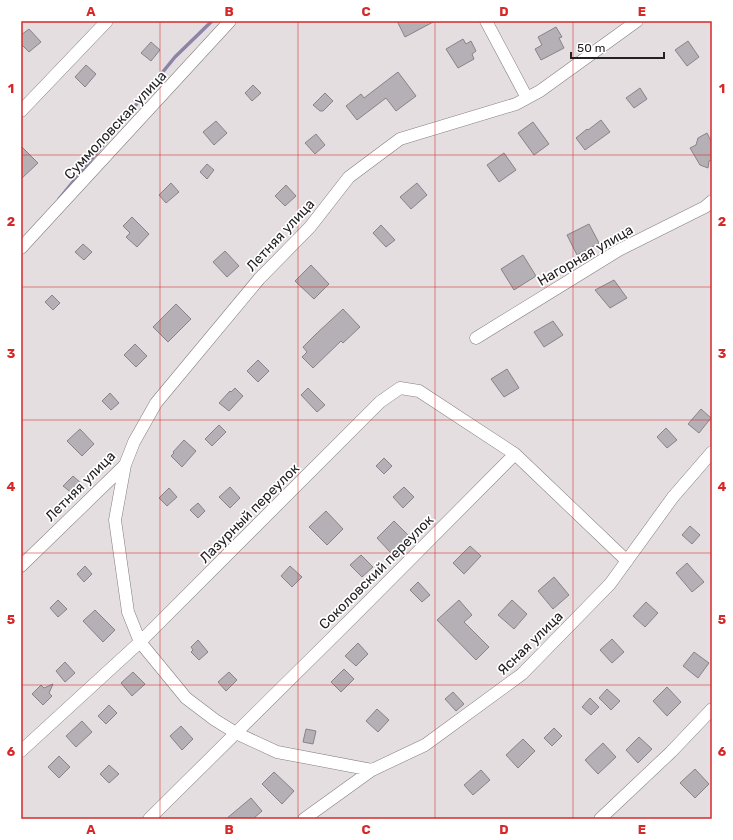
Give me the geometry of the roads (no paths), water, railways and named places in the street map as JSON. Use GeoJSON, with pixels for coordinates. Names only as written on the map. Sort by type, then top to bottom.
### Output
{"type":"FeatureCollection","features":[{"type":"Feature","properties":{"kind":"street"},"geometry":{"type":"LineString","coordinates":[[21,111],[107,21]]}},
{"type":"Feature","properties":{"kind":"street","name":"Суммоловская улица"},"geometry":{"type":"LineString","coordinates":[[21,248],[230,21]]}},
{"type":"Feature","properties":{"kind":"street"},"geometry":{"type":"LineString","coordinates":[[486,21],[527,98]]}},
{"type":"Feature","properties":{"kind":"street","name":"Летняя улица"},"geometry":{"type":"LineString","coordinates":[[21,566],[125,465],[134,442],[156,403],[259,279],[310,227],[349,177],[400,139],[516,104],[540,91],[638,21]]}},
{"type":"Feature","properties":{"kind":"street","name":"Нагорная улица"},"geometry":{"type":"LineString","coordinates":[[476,338],[618,250],[705,207],[712,201]]}},
{"type":"Feature","properties":{"kind":"street","name":"Лазурный переулок"},"geometry":{"type":"LineString","coordinates":[[21,751],[140,642],[380,402],[400,388],[419,391],[515,454]]}},
{"type":"Feature","properties":{"kind":"street","name":"Ясная улица"},"geometry":{"type":"LineString","coordinates":[[304,819],[372,770],[425,745],[522,674],[610,584],[672,497],[712,452]]}},
{"type":"Feature","properties":{"kind":"street"},"geometry":{"type":"LineString","coordinates":[[515,454],[627,561]]}},
{"type":"Feature","properties":{"kind":"street","name":"Соколовский переулок"},"geometry":{"type":"LineString","coordinates":[[149,819],[515,454]]}},
{"type":"Feature","properties":{"kind":"street"},"geometry":{"type":"LineString","coordinates":[[125,465],[115,520],[128,612],[140,642],[186,698],[215,720],[236,732],[277,752],[372,770]]}},
{"type":"Feature","properties":{"kind":"street"},"geometry":{"type":"LineString","coordinates":[[600,819],[672,752],[712,709]]}},
{"type":"Feature","properties":{"kind":"waterway"},"geometry":{"type":"LineString","coordinates":[[59,199],[175,57],[212,21]]}}]}
